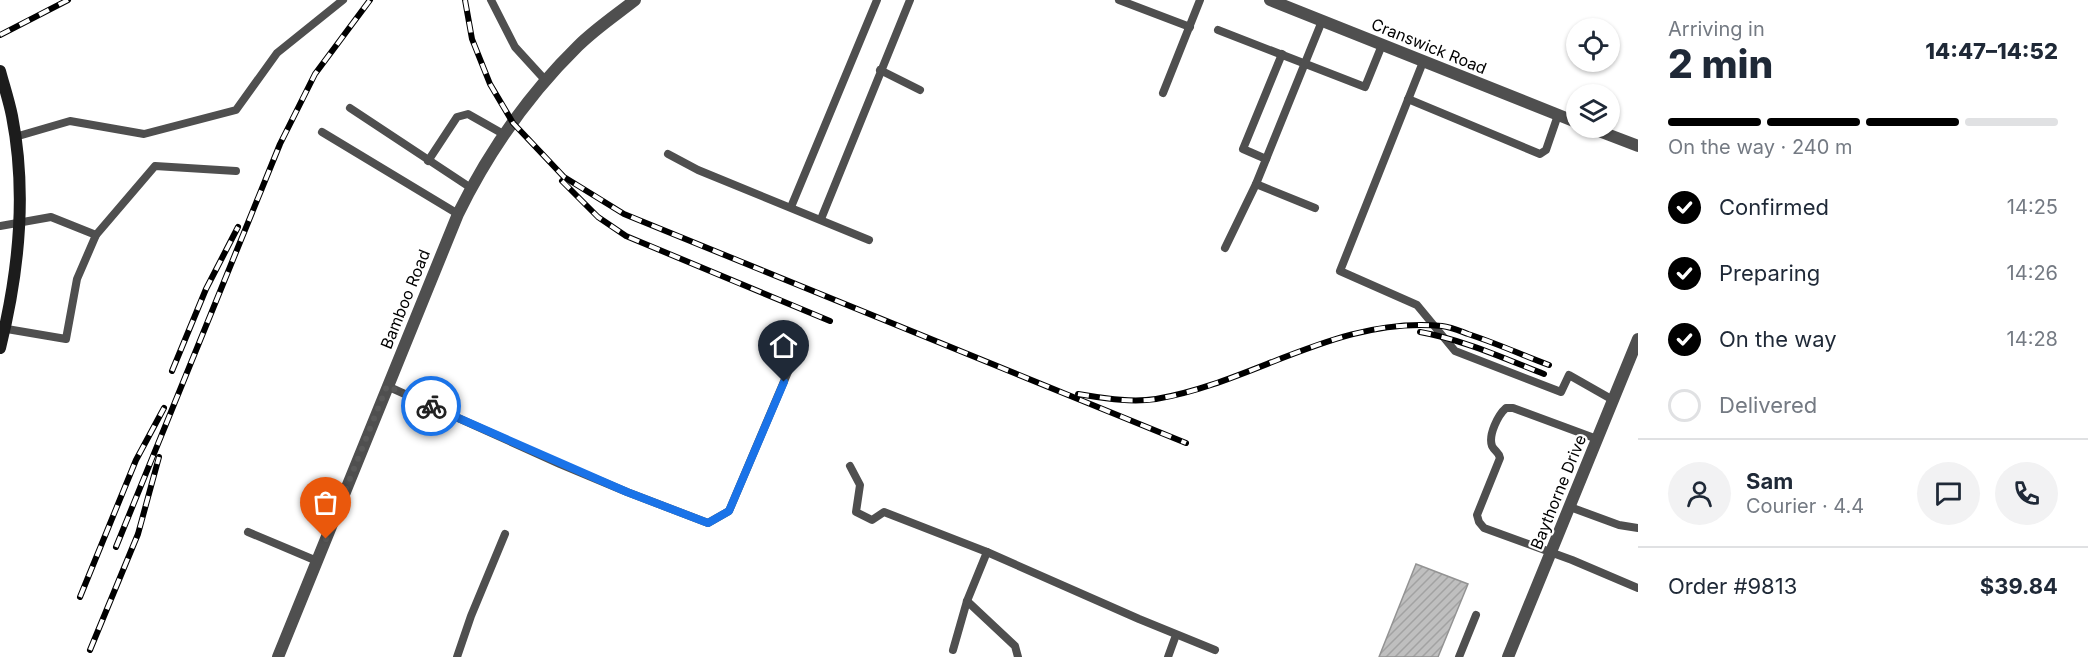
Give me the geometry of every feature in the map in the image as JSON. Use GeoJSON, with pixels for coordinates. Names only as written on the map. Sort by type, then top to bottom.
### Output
{"type":"FeatureCollection","features":[{"type":"Feature","properties":{"kind":"main road"},"geometry":{"type":"LineString","coordinates":[[0,71],[15,137],[19,174],[20,223],[15,273],[2,328],[0,348]]}},
{"type":"Feature","properties":{"kind":"street","name":"Bamboo Road"},"geometry":{"type":"LineString","coordinates":[[278,657],[387,386],[458,214],[471,188],[505,135],[546,81],[579,45],[635,0]]}},
{"type":"Feature","properties":{"kind":"street","name":"Cranswick Road"},"geometry":{"type":"LineString","coordinates":[[1272,0],[1566,118]]}},
{"type":"Feature","properties":{"kind":"street"},"geometry":{"type":"LineString","coordinates":[[1618,138],[1638,146]]}},
{"type":"Feature","properties":{"kind":"street","name":"Baythorne Drive"},"geometry":{"type":"LineString","coordinates":[[1508,657],[1638,339]]}},
{"type":"Feature","properties":{"kind":"lane"},"geometry":{"type":"LineString","coordinates":[[15,137],[70,121],[144,134],[237,110],[277,53],[343,0]]}},
{"type":"Feature","properties":{"kind":"lane"},"geometry":{"type":"LineString","coordinates":[[491,0],[515,47],[546,81]]}},
{"type":"Feature","properties":{"kind":"lane"},"geometry":{"type":"LineString","coordinates":[[791,207],[877,0]]}},
{"type":"Feature","properties":{"kind":"lane"},"geometry":{"type":"LineString","coordinates":[[821,219],[910,0]]}},
{"type":"Feature","properties":{"kind":"lane"},"geometry":{"type":"LineString","coordinates":[[1119,0],[1190,27]]}},
{"type":"Feature","properties":{"kind":"lane"},"geometry":{"type":"LineString","coordinates":[[1163,93],[1200,0]]}},
{"type":"Feature","properties":{"kind":"lane"},"geometry":{"type":"LineString","coordinates":[[1225,248],[1256,184],[1322,21]]}},
{"type":"Feature","properties":{"kind":"lane"},"geometry":{"type":"LineString","coordinates":[[1218,30],[1365,87],[1382,45]]}},
{"type":"Feature","properties":{"kind":"lane"},"geometry":{"type":"LineString","coordinates":[[1266,159],[1243,149],[1282,54]]}},
{"type":"Feature","properties":{"kind":"lane"},"geometry":{"type":"LineString","coordinates":[[1423,62],[1340,272],[1417,304],[1455,351],[1561,392],[1569,375],[1613,400]]}},
{"type":"Feature","properties":{"kind":"lane"},"geometry":{"type":"LineString","coordinates":[[880,70],[920,90]]}},
{"type":"Feature","properties":{"kind":"lane"},"geometry":{"type":"LineString","coordinates":[[1408,99],[1540,154],[1545,150],[1558,115]]}},
{"type":"Feature","properties":{"kind":"lane"},"geometry":{"type":"LineString","coordinates":[[350,108],[471,188]]}},
{"type":"Feature","properties":{"kind":"lane"},"geometry":{"type":"LineString","coordinates":[[428,160],[457,117],[468,114],[505,135]]}},
{"type":"Feature","properties":{"kind":"lane"},"geometry":{"type":"LineString","coordinates":[[322,132],[458,214]]}},
{"type":"Feature","properties":{"kind":"lane"},"geometry":{"type":"LineString","coordinates":[[668,154],[698,170],[869,240]]}},
{"type":"Feature","properties":{"kind":"lane"},"geometry":{"type":"LineString","coordinates":[[2,328],[66,339],[77,279],[96,235],[155,166],[236,171]]}},
{"type":"Feature","properties":{"kind":"lane"},"geometry":{"type":"LineString","coordinates":[[1256,184],[1316,208]]}},
{"type":"Feature","properties":{"kind":"lane"},"geometry":{"type":"LineString","coordinates":[[0,226],[51,217],[96,235]]}},
{"type":"Feature","properties":{"kind":"lane"},"geometry":{"type":"LineString","coordinates":[[387,386],[560,464],[708,523],[729,511],[802,339]]}},
{"type":"Feature","properties":{"kind":"lane"},"geometry":{"type":"LineString","coordinates":[[1597,439],[1514,408],[1506,408],[1500,414],[1491,439],[1500,459],[1477,515],[1484,528],[1638,588]]}},
{"type":"Feature","properties":{"kind":"lane"},"geometry":{"type":"LineString","coordinates":[[850,466],[860,485],[856,512],[872,520],[884,512],[987,552],[1215,650]]}},
{"type":"Feature","properties":{"kind":"lane"},"geometry":{"type":"LineString","coordinates":[[1570,507],[1619,525],[1638,528]]}},
{"type":"Feature","properties":{"kind":"lane"},"geometry":{"type":"LineString","coordinates":[[249,532],[317,561]]}},
{"type":"Feature","properties":{"kind":"lane"},"geometry":{"type":"LineString","coordinates":[[457,657],[504,534]]}},
{"type":"Feature","properties":{"kind":"lane"},"geometry":{"type":"LineString","coordinates":[[953,651],[968,601],[987,552]]}},
{"type":"Feature","properties":{"kind":"lane"},"geometry":{"type":"LineString","coordinates":[[968,601],[1015,646],[1018,657]]}},
{"type":"Feature","properties":{"kind":"lane"},"geometry":{"type":"LineString","coordinates":[[1459,657],[1476,615]]}},
{"type":"Feature","properties":{"kind":"lane"},"geometry":{"type":"LineString","coordinates":[[1168,657],[1176,634]]}},
{"type":"Feature","properties":{"kind":"building"},"geometry":{"type":"Polygon","coordinates":[[[1416,564],[1468,584],[1438,657],[1379,657],[1416,564]]]}},
{"type":"Feature","properties":{"kind":"railway"},"geometry":{"type":"LineString","coordinates":[[0,35],[68,0]]}},
{"type":"Feature","properties":{"kind":"railway"},"geometry":{"type":"LineString","coordinates":[[116,547],[280,144],[315,74],[370,0]]}},
{"type":"Feature","properties":{"kind":"railway"},"geometry":{"type":"LineString","coordinates":[[465,0],[472,39],[490,84],[513,123],[564,177],[624,214],[1186,443]]}},
{"type":"Feature","properties":{"kind":"railway"},"geometry":{"type":"LineString","coordinates":[[562,181],[598,217],[626,236],[830,321]]}},
{"type":"Feature","properties":{"kind":"railway"},"geometry":{"type":"LineString","coordinates":[[172,371],[206,289],[238,227]]}},
{"type":"Feature","properties":{"kind":"railway"},"geometry":{"type":"LineString","coordinates":[[1078,394],[1127,400],[1156,399],[1192,391],[1331,340],[1367,331],[1404,326],[1449,327],[1549,365]]}},
{"type":"Feature","properties":{"kind":"railway"},"geometry":{"type":"LineString","coordinates":[[1420,332],[1468,345],[1544,374]]}},
{"type":"Feature","properties":{"kind":"railway"},"geometry":{"type":"LineString","coordinates":[[80,597],[136,460],[164,408]]}},
{"type":"Feature","properties":{"kind":"railway"},"geometry":{"type":"LineString","coordinates":[[90,650],[138,534],[159,457]]}},
{"type":"Feature","properties":{"kind":"way so far"},"geometry":{"type":"LineString","coordinates":[[326,539],[387,386],[431,406]]}},
{"type":"Feature","properties":{"kind":"route"},"geometry":{"type":"LineString","coordinates":[[431,406],[560,464],[708,523],[729,511],[784,382]]}}]}
